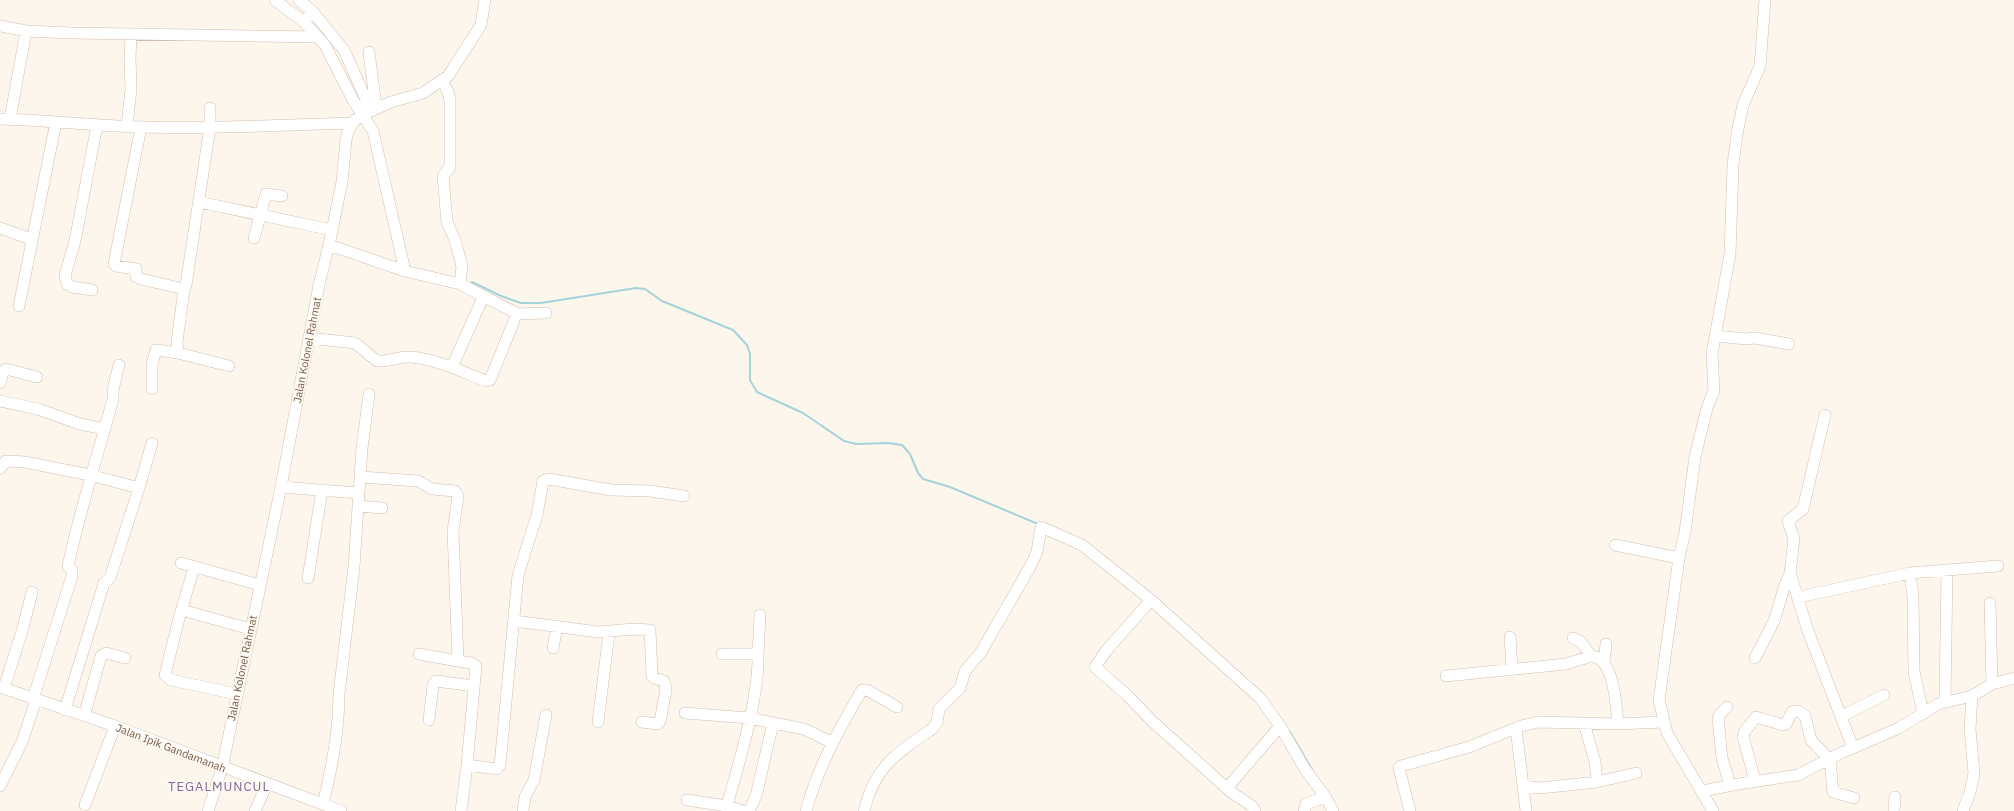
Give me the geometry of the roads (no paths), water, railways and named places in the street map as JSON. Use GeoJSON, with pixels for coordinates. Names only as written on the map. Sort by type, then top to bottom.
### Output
{"type":"FeatureCollection","features":[{"type":"Feature","properties":{"kind":"street"},"geometry":{"type":"LineString","coordinates":[[275,0],[308,17],[344,50],[370,112],[405,271]]}},
{"type":"Feature","properties":{"kind":"street"},"geometry":{"type":"LineString","coordinates":[[299,0],[318,37],[325,45],[353,100],[370,112]]}},
{"type":"Feature","properties":{"kind":"street"},"geometry":{"type":"LineString","coordinates":[[460,284],[462,266],[455,240],[447,222],[443,176],[450,167],[450,100],[445,85],[448,76],[477,34],[481,25],[485,0]]}},
{"type":"Feature","properties":{"kind":"street"},"geometry":{"type":"LineString","coordinates":[[1713,811],[1703,791],[1667,733],[1663,722],[1659,700],[1679,558],[1685,532],[1698,440],[1707,408],[1714,391],[1715,382],[1712,364],[1730,254],[1733,164],[1743,105],[1760,66],[1765,0]]}},
{"type":"Feature","properties":{"kind":"street"},"geometry":{"type":"LineString","coordinates":[[0,26],[26,31],[318,37]]}},
{"type":"Feature","properties":{"kind":"street"},"geometry":{"type":"LineString","coordinates":[[26,31],[5,119],[141,127],[210,127],[352,123],[370,112],[445,85]]}},
{"type":"Feature","properties":{"kind":"street"},"geometry":{"type":"LineString","coordinates":[[126,126],[131,88],[131,34]]}},
{"type":"Feature","properties":{"kind":"street"},"geometry":{"type":"LineString","coordinates":[[369,52],[370,112]]}},
{"type":"Feature","properties":{"kind":"street"},"geometry":{"type":"LineString","coordinates":[[178,353],[177,342],[184,289],[186,285],[210,127],[210,108]]}},
{"type":"Feature","properties":{"kind":"street"},"geometry":{"type":"LineString","coordinates":[[19,306],[56,122]]}},
{"type":"Feature","properties":{"kind":"street","name":"Jalan Kolonel Rahmat"},"geometry":{"type":"LineString","coordinates":[[208,811],[222,768],[236,694],[281,487],[319,284],[342,182],[346,140],[352,123]]}},
{"type":"Feature","properties":{"kind":"street"},"geometry":{"type":"LineString","coordinates":[[92,290],[67,284],[65,275],[75,241],[97,125]]}},
{"type":"Feature","properties":{"kind":"street"},"geometry":{"type":"LineString","coordinates":[[141,127],[114,264],[116,266],[136,269],[136,277],[141,279],[184,289]]}},
{"type":"Feature","properties":{"kind":"street"},"geometry":{"type":"LineString","coordinates":[[254,238],[266,194],[282,196]]}},
{"type":"Feature","properties":{"kind":"street"},"geometry":{"type":"LineString","coordinates":[[199,202],[332,230]]}},
{"type":"Feature","properties":{"kind":"street"},"geometry":{"type":"LineString","coordinates":[[0,228],[32,239]]}},
{"type":"Feature","properties":{"kind":"street"},"geometry":{"type":"LineString","coordinates":[[329,245],[405,271],[460,284],[518,314],[546,313]]}},
{"type":"Feature","properties":{"kind":"street"},"geometry":{"type":"LineString","coordinates":[[452,368],[481,302]]}},
{"type":"Feature","properties":{"kind":"street"},"geometry":{"type":"LineString","coordinates":[[309,338],[355,343],[376,361],[411,357],[452,368],[486,381],[490,380],[514,321]]}},
{"type":"Feature","properties":{"kind":"street"},"geometry":{"type":"LineString","coordinates":[[1716,336],[1746,339],[1755,338],[1789,344]]}},
{"type":"Feature","properties":{"kind":"street"},"geometry":{"type":"LineString","coordinates":[[152,389],[152,364],[156,350],[178,353],[229,366]]}},
{"type":"Feature","properties":{"kind":"street"},"geometry":{"type":"LineString","coordinates":[[0,786],[22,742],[72,576],[72,570],[68,566],[90,475],[113,399],[113,390],[119,365]]}},
{"type":"Feature","properties":{"kind":"street"},"geometry":{"type":"LineString","coordinates":[[0,383],[3,372],[6,369],[37,377]]}},
{"type":"Feature","properties":{"kind":"street"},"geometry":{"type":"LineString","coordinates":[[331,808],[329,781],[339,711],[339,694],[354,567],[358,493],[361,477],[362,448],[369,394]]}},
{"type":"Feature","properties":{"kind":"street"},"geometry":{"type":"LineString","coordinates":[[0,401],[38,409],[80,424],[105,429]]}},
{"type":"Feature","properties":{"kind":"street"},"geometry":{"type":"LineString","coordinates":[[1755,658],[1774,621],[1790,573],[1794,539],[1788,521],[1803,509],[1822,437],[1825,414]]}},
{"type":"Feature","properties":{"kind":"street"},"geometry":{"type":"LineString","coordinates":[[65,710],[96,606],[104,583],[110,578],[152,443]]}},
{"type":"Feature","properties":{"kind":"street"},"geometry":{"type":"LineString","coordinates":[[0,469],[4,462],[9,461],[90,475],[139,488]]}},
{"type":"Feature","properties":{"kind":"street"},"geometry":{"type":"LineString","coordinates":[[361,477],[418,481],[432,489],[457,492],[458,496],[453,531],[458,661]]}},
{"type":"Feature","properties":{"kind":"street"},"geometry":{"type":"LineString","coordinates":[[467,765],[498,769],[500,765],[518,575],[537,515],[542,484],[545,479],[611,490],[650,491],[684,496]]}},
{"type":"Feature","properties":{"kind":"street"},"geometry":{"type":"LineString","coordinates":[[281,487],[358,493]]}},
{"type":"Feature","properties":{"kind":"street"},"geometry":{"type":"LineString","coordinates":[[308,578],[322,490]]}},
{"type":"Feature","properties":{"kind":"street"},"geometry":{"type":"LineString","coordinates":[[358,506],[382,508]]}},
{"type":"Feature","properties":{"kind":"street"},"geometry":{"type":"LineString","coordinates":[[864,811],[875,779],[880,770],[892,758],[932,729],[936,723],[939,709],[960,688],[965,671],[981,652],[1030,567],[1037,552],[1041,527],[1082,545],[1151,600],[1256,694],[1280,726],[1332,811]]}},
{"type":"Feature","properties":{"kind":"street"},"geometry":{"type":"LineString","coordinates":[[1615,545],[1679,558]]}},
{"type":"Feature","properties":{"kind":"street"},"geometry":{"type":"LineString","coordinates":[[181,563],[260,585]]}},
{"type":"Feature","properties":{"kind":"street"},"geometry":{"type":"LineString","coordinates":[[1799,597],[1910,573],[1998,566]]}},
{"type":"Feature","properties":{"kind":"street"},"geometry":{"type":"LineString","coordinates":[[194,567],[165,675],[167,678],[236,694]]}},
{"type":"Feature","properties":{"kind":"street"},"geometry":{"type":"LineString","coordinates":[[1945,701],[1946,570]]}},
{"type":"Feature","properties":{"kind":"street"},"geometry":{"type":"LineString","coordinates":[[1790,573],[1799,597],[1808,632],[1842,716],[1853,748]]}},
{"type":"Feature","properties":{"kind":"street"},"geometry":{"type":"LineString","coordinates":[[1910,573],[1913,596],[1914,671],[1923,714]]}},
{"type":"Feature","properties":{"kind":"street"},"geometry":{"type":"LineString","coordinates":[[2,688],[32,592]]}},
{"type":"Feature","properties":{"kind":"street"},"geometry":{"type":"LineString","coordinates":[[1151,600],[1106,651],[1095,667],[1127,695],[1152,721],[1227,788],[1252,806],[1255,811]]}},
{"type":"Feature","properties":{"kind":"street"},"geometry":{"type":"LineString","coordinates":[[1990,603],[1992,684]]}},
{"type":"Feature","properties":{"kind":"street"},"geometry":{"type":"LineString","coordinates":[[182,610],[250,629]]}},
{"type":"Feature","properties":{"kind":"street"},"geometry":{"type":"LineString","coordinates":[[727,806],[756,684],[760,615]]}},
{"type":"Feature","properties":{"kind":"street"},"geometry":{"type":"LineString","coordinates":[[514,621],[609,633],[634,629],[649,630],[651,632],[652,676],[664,681],[666,690],[660,721],[657,724],[642,722]]}},
{"type":"Feature","properties":{"kind":"street"},"geometry":{"type":"LineString","coordinates":[[553,648],[557,626]]}},
{"type":"Feature","properties":{"kind":"street"},"geometry":{"type":"LineString","coordinates":[[598,722],[609,633]]}},
{"type":"Feature","properties":{"kind":"street"},"geometry":{"type":"LineString","coordinates":[[1510,637],[1512,670]]}},
{"type":"Feature","properties":{"kind":"street"},"geometry":{"type":"LineString","coordinates":[[1573,638],[1581,642],[1591,656]]}},
{"type":"Feature","properties":{"kind":"street"},"geometry":{"type":"LineString","coordinates":[[1604,662],[1606,644]]}},
{"type":"Feature","properties":{"kind":"street"},"geometry":{"type":"LineString","coordinates":[[84,716],[101,656],[106,653],[125,658]]}},
{"type":"Feature","properties":{"kind":"street"},"geometry":{"type":"LineString","coordinates":[[419,654],[475,664],[467,765],[461,811]]}},
{"type":"Feature","properties":{"kind":"street"},"geometry":{"type":"LineString","coordinates":[[722,654],[758,654]]}},
{"type":"Feature","properties":{"kind":"street"},"geometry":{"type":"LineString","coordinates":[[1446,676],[1566,664],[1591,656],[1596,656],[1604,662],[1614,684],[1618,724]]}},
{"type":"Feature","properties":{"kind":"street"},"geometry":{"type":"LineString","coordinates":[[1703,791],[1730,785],[1798,775],[1853,748],[1899,728],[1938,704],[1945,701],[1972,696],[1992,684],[2014,678]]}},
{"type":"Feature","properties":{"kind":"street"},"geometry":{"type":"LineString","coordinates":[[429,720],[432,685],[436,681],[474,686]]}},
{"type":"Feature","properties":{"kind":"street","name":"Jalan Ipik Gandamanah"},"geometry":{"type":"LineString","coordinates":[[2,688],[115,726],[222,768],[331,808]]}},
{"type":"Feature","properties":{"kind":"street"},"geometry":{"type":"LineString","coordinates":[[806,811],[818,773],[831,742],[862,690],[867,690],[897,707]]}},
{"type":"Feature","properties":{"kind":"street"},"geometry":{"type":"LineString","coordinates":[[1842,716],[1884,695]]}},
{"type":"Feature","properties":{"kind":"street"},"geometry":{"type":"LineString","coordinates":[[1963,811],[1970,792],[1974,774],[1970,729],[1972,696]]}},
{"type":"Feature","properties":{"kind":"street"},"geometry":{"type":"LineString","coordinates":[[1727,708],[1718,718],[1722,758],[1730,785]]}},
{"type":"Feature","properties":{"kind":"street"},"geometry":{"type":"LineString","coordinates":[[1755,781],[1743,736],[1756,717],[1783,725],[1786,724],[1792,712],[1801,712],[1805,716],[1808,723],[1811,740],[1836,756]]}},
{"type":"Feature","properties":{"kind":"street"},"geometry":{"type":"LineString","coordinates":[[685,713],[749,718],[804,729],[831,742]]}},
{"type":"Feature","properties":{"kind":"street"},"geometry":{"type":"LineString","coordinates":[[524,811],[525,797],[534,780],[546,715]]}},
{"type":"Feature","properties":{"kind":"street"},"geometry":{"type":"LineString","coordinates":[[1410,811],[1399,768],[1401,766],[1468,747],[1516,728],[1543,721],[1618,724],[1663,722]]}},
{"type":"Feature","properties":{"kind":"street"},"geometry":{"type":"LineString","coordinates":[[749,811],[756,796],[773,723]]}},
{"type":"Feature","properties":{"kind":"street"},"geometry":{"type":"LineString","coordinates":[[1584,723],[1595,762],[1597,782]]}},
{"type":"Feature","properties":{"kind":"street"},"geometry":{"type":"LineString","coordinates":[[85,805],[115,726]]}},
{"type":"Feature","properties":{"kind":"street"},"geometry":{"type":"LineString","coordinates":[[1227,788],[1280,726]]}},
{"type":"Feature","properties":{"kind":"street"},"geometry":{"type":"LineString","coordinates":[[1516,728],[1526,811]]}},
{"type":"Feature","properties":{"kind":"street"},"geometry":{"type":"LineString","coordinates":[[1836,756],[1833,792],[1854,798]]}},
{"type":"Feature","properties":{"kind":"street"},"geometry":{"type":"LineString","coordinates":[[1523,786],[1540,788],[1597,782],[1636,773]]}},
{"type":"Feature","properties":{"kind":"street"},"geometry":{"type":"LineString","coordinates":[[255,811],[267,784]]}},
{"type":"Feature","properties":{"kind":"street"},"geometry":{"type":"LineString","coordinates":[[1304,811],[1306,804],[1324,796]]}},
{"type":"Feature","properties":{"kind":"street"},"geometry":{"type":"LineString","coordinates":[[1894,811],[1895,797]]}},
{"type":"Feature","properties":{"kind":"street"},"geometry":{"type":"LineString","coordinates":[[687,800],[727,806],[743,811]]}},
{"type":"Feature","properties":{"kind":"waterway"},"geometry":{"type":"LineString","coordinates":[[472,282],[501,296],[521,303],[541,303],[636,288],[645,289],[662,301],[733,330],[747,345],[750,354],[750,380],[757,392],[803,413],[844,441],[856,444],[889,443],[902,445],[910,454],[918,473],[923,479],[950,487],[1038,524]]}},
{"type":"Feature","properties":{"kind":"waterway"},"geometry":{"type":"LineString","coordinates":[[1290,732],[1314,773]]}},
{"type":"Feature","properties":{"kind":"district","name":"TEGALMUNCUL"},"geometry":{"type":"Point","coordinates":[219,786]}}]}
